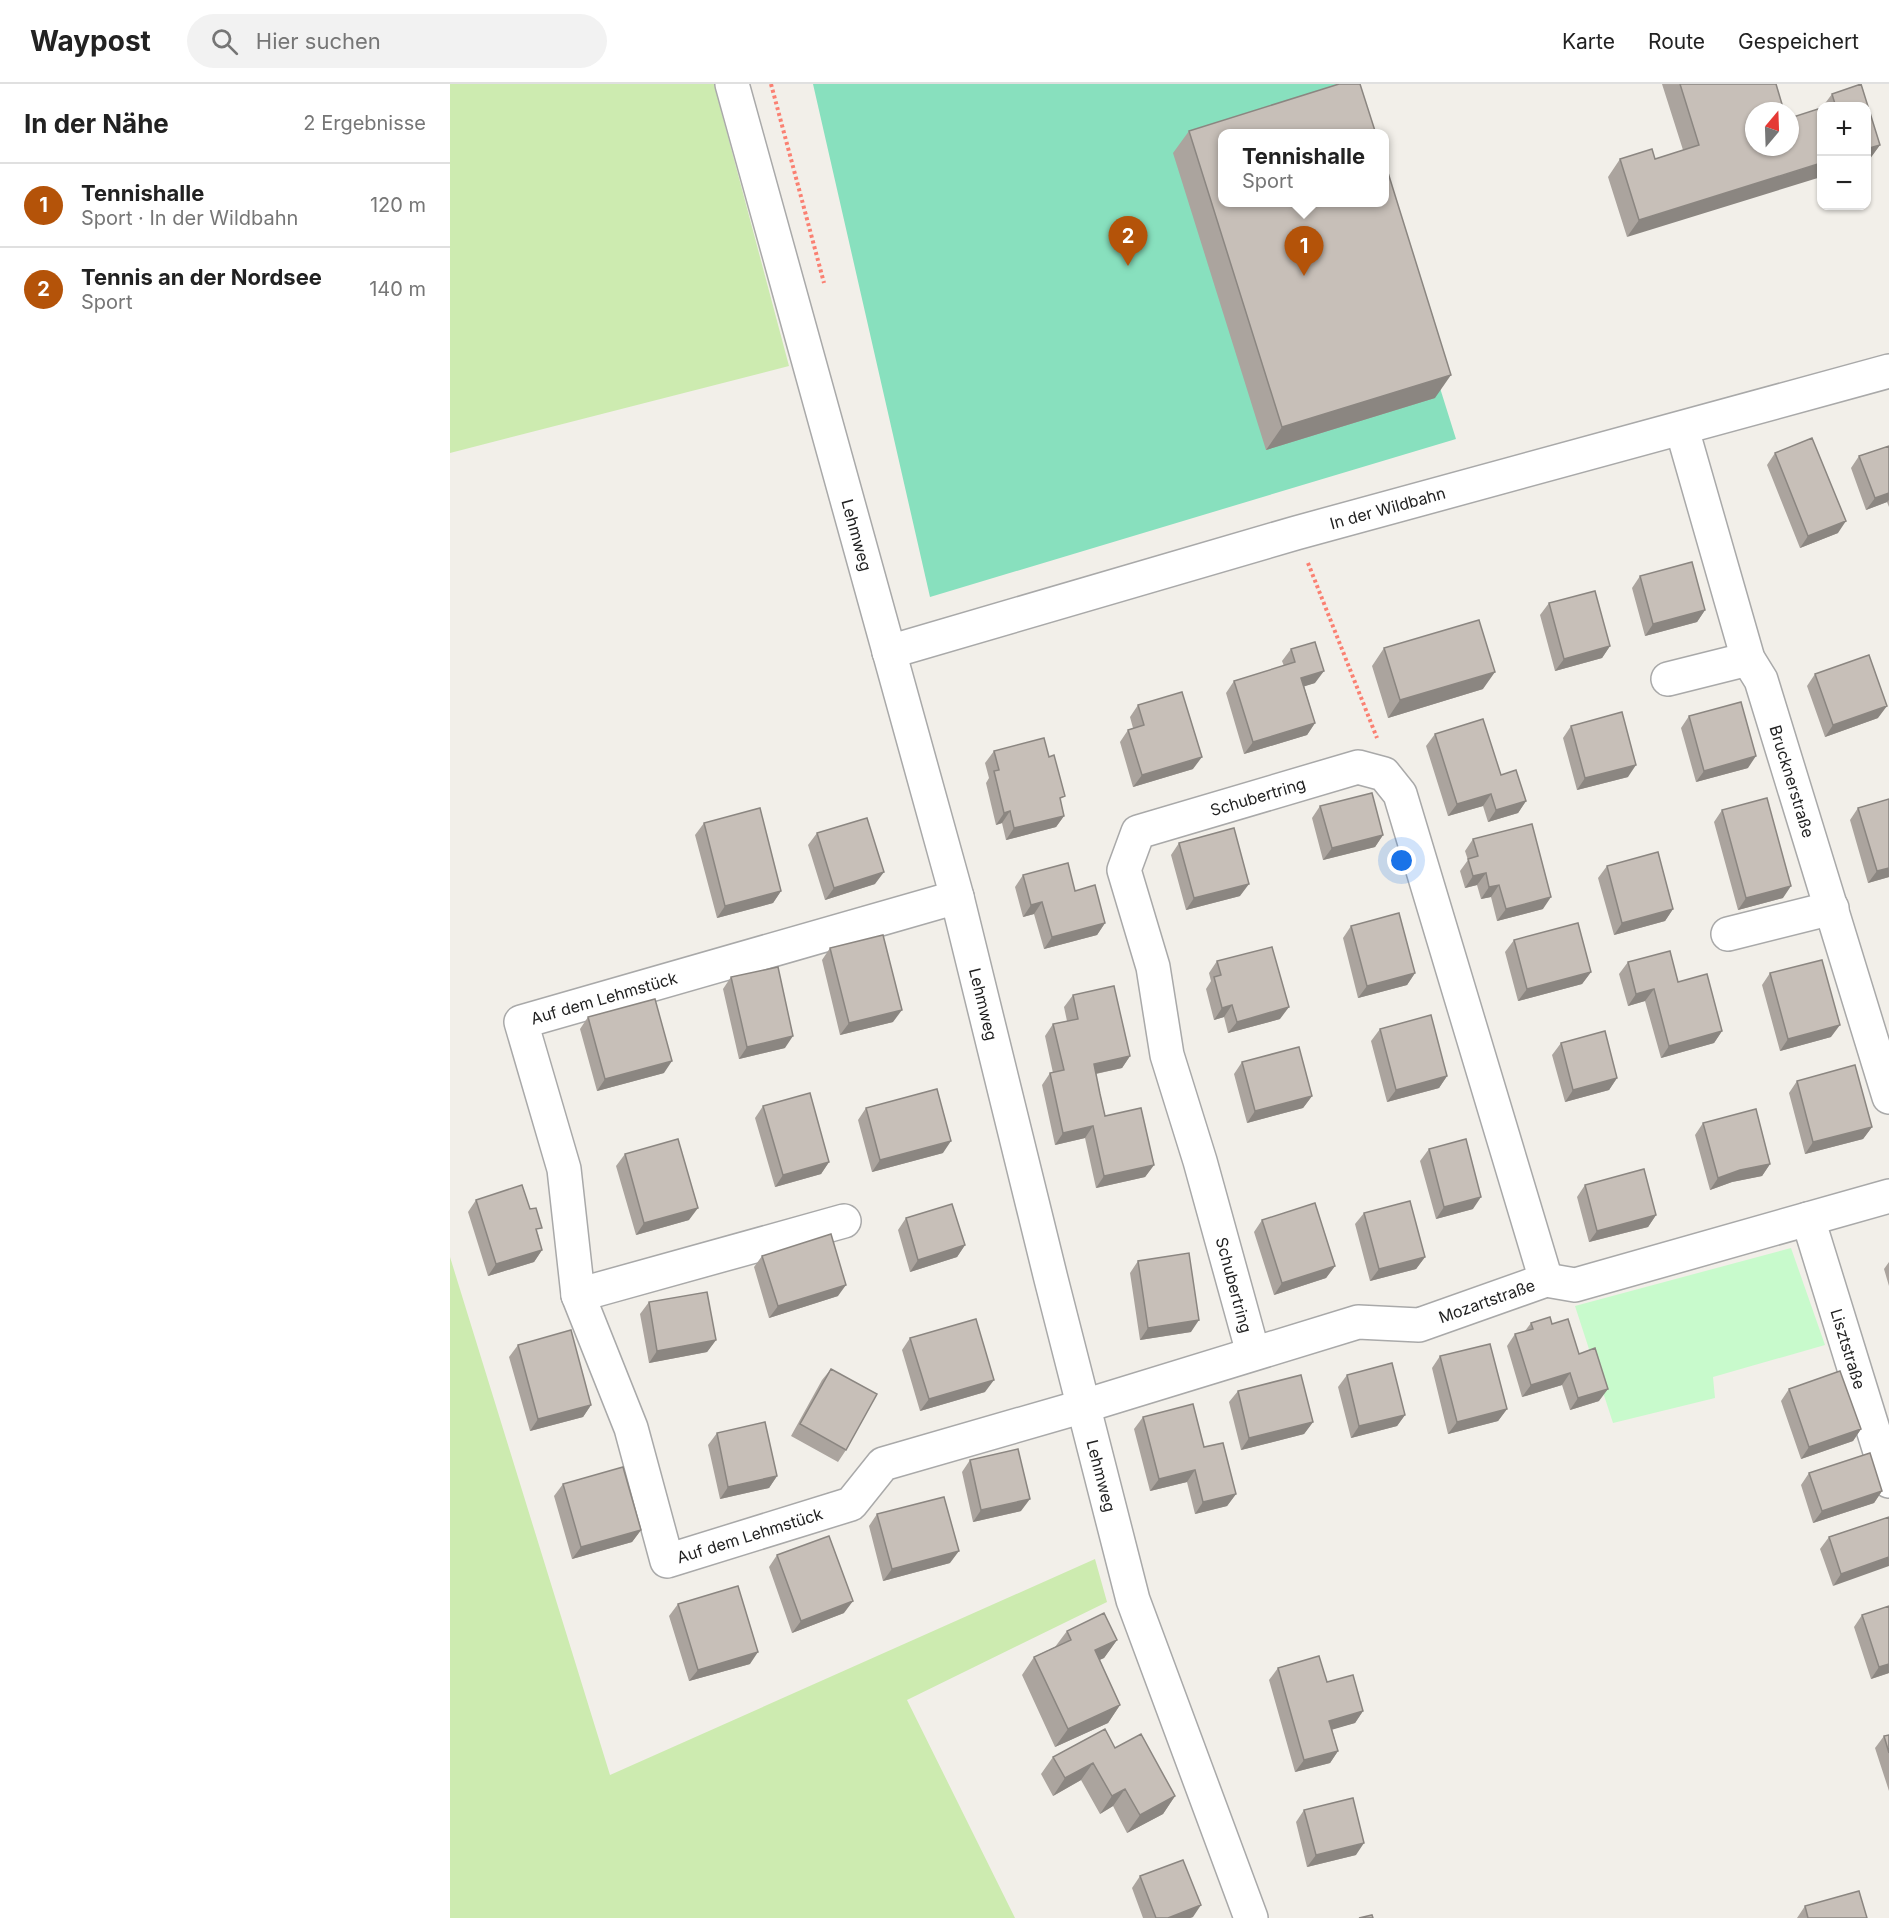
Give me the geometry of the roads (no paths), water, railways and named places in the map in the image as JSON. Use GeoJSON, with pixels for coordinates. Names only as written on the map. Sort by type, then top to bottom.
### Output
{"type":"FeatureCollection","features":[{"type":"Feature","properties":{"kind":"street","name":"Lehmweg"},"geometry":{"type":"LineString","coordinates":[[732,84],[957,897],[1133,1600],[1251,1918]]}},
{"type":"Feature","properties":{"kind":"street","name":"In der Wildbahn"},"geometry":{"type":"LineString","coordinates":[[889,652],[1296,533],[1889,371]]}},
{"type":"Feature","properties":{"kind":"street","name":"Brucknerstraße"},"geometry":{"type":"LineString","coordinates":[[1682,429],[1748,659],[1761,680],[1889,1097]]}},
{"type":"Feature","properties":{"kind":"street"},"geometry":{"type":"LineString","coordinates":[[1668,679],[1748,659]]}},
{"type":"Feature","properties":{"kind":"street","name":"Schubertring"},"geometry":{"type":"LineString","coordinates":[[1253,1353],[1200,1161],[1167,1055],[1153,967],[1124,870],[1138,832],[1358,767],[1384,774],[1400,794],[1546,1280]]}},
{"type":"Feature","properties":{"kind":"street","name":"Auf dem Lehmstück"},"geometry":{"type":"LineString","coordinates":[[957,897],[521,1022],[564,1169],[578,1295],[631,1428],[667,1561],[851,1504],[883,1464],[1084,1406]]}},
{"type":"Feature","properties":{"kind":"street"},"geometry":{"type":"LineString","coordinates":[[1728,934],[1832,908]]}},
{"type":"Feature","properties":{"kind":"street","name":"Mozartstraße"},"geometry":{"type":"LineString","coordinates":[[1084,1406],[1358,1322],[1419,1325],[1546,1280],[1575,1285],[1889,1196]]}},
{"type":"Feature","properties":{"kind":"street","name":"Lisztstraße"},"geometry":{"type":"LineString","coordinates":[[1808,1219],[1889,1480]]}},
{"type":"Feature","properties":{"kind":"street"},"geometry":{"type":"LineString","coordinates":[[578,1295],[844,1221]]}},
{"type":"Feature","properties":{"kind":"place","name":"Tennis an der Nordsee"},"geometry":{"type":"Point","coordinates":[1128,266]}},
{"type":"Feature","properties":{"kind":"place","name":"Tennishalle"},"geometry":{"type":"Point","coordinates":[1304,276]}}]}
